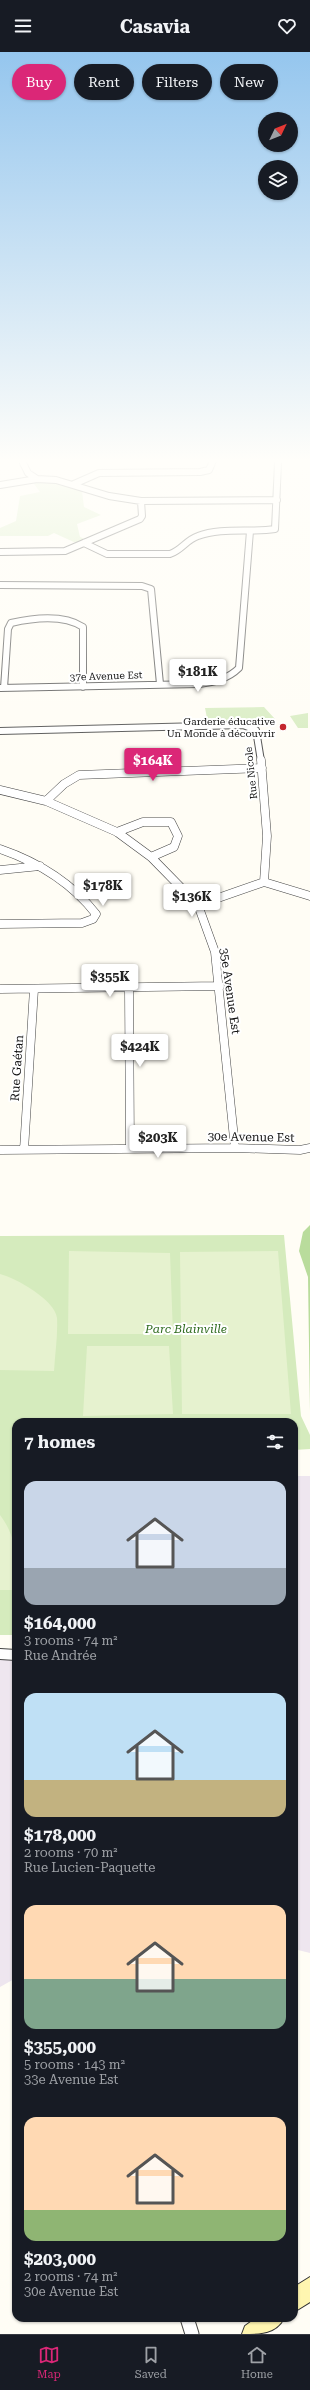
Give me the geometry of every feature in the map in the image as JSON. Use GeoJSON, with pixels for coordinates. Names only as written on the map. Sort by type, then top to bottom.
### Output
{"type":"FeatureCollection","features":[{"type":"Feature","properties":{"kind":"street","name":"37e Avenue Est"},"geometry":{"type":"LineString","coordinates":[[2,688],[83,687],[217,682],[233,674],[239,668],[247,569]]}},
{"type":"Feature","properties":{"kind":"street"},"geometry":{"type":"LineString","coordinates":[[0,585],[142,586],[151,590],[153,595],[160,684]]}},
{"type":"Feature","properties":{"kind":"street"},"geometry":{"type":"LineString","coordinates":[[2,688],[8,629],[11,623],[20,620],[67,620],[78,622],[83,627],[83,687]]}},
{"type":"Feature","properties":{"kind":"street","name":"Rue Nicole"},"geometry":{"type":"LineString","coordinates":[[0,732],[243,724],[256,730],[262,768],[267,841],[267,865],[264,882]]}},
{"type":"Feature","properties":{"kind":"street"},"geometry":{"type":"LineString","coordinates":[[46,801],[64,784],[78,775],[262,768]]}},
{"type":"Feature","properties":{"kind":"street","name":"35e Avenue Est"},"geometry":{"type":"LineString","coordinates":[[0,790],[46,801],[117,832],[151,857],[198,905],[215,952],[220,986],[235,1148]]}},
{"type":"Feature","properties":{"kind":"street"},"geometry":{"type":"LineString","coordinates":[[117,832],[138,822],[155,820],[171,822],[178,836],[174,847],[151,857]]}},
{"type":"Feature","properties":{"kind":"street"},"geometry":{"type":"LineString","coordinates":[[0,849],[40,866],[66,884],[96,914],[93,919],[64,924],[0,924]]}},
{"type":"Feature","properties":{"kind":"street"},"geometry":{"type":"LineString","coordinates":[[0,870],[40,866]]}},
{"type":"Feature","properties":{"kind":"street"},"geometry":{"type":"LineString","coordinates":[[198,905],[264,882],[310,896]]}},
{"type":"Feature","properties":{"kind":"street"},"geometry":{"type":"LineString","coordinates":[[0,989],[220,986]]}},
{"type":"Feature","properties":{"kind":"street","name":"Rue Gaétan"},"geometry":{"type":"LineString","coordinates":[[24,1150],[34,988]]}},
{"type":"Feature","properties":{"kind":"street"},"geometry":{"type":"LineString","coordinates":[[129,988],[130,1149]]}},
{"type":"Feature","properties":{"kind":"street","name":"30e Avenue Est"},"geometry":{"type":"LineString","coordinates":[[0,1150],[235,1148],[300,1150],[310,1148]]}},
{"type":"Feature","properties":{"kind":"street"},"geometry":{"type":"LineString","coordinates":[[0,1654],[12,1655]]}},
{"type":"Feature","properties":{"kind":"street"},"geometry":{"type":"LineString","coordinates":[[298,2298],[310,2288]]}},
{"type":"Feature","properties":{"kind":"street"},"geometry":{"type":"LineString","coordinates":[[188,2322],[192,2334]]}},
{"type":"Feature","properties":{"kind":"street"},"geometry":{"type":"LineString","coordinates":[[253,2334],[268,2322]]}},
{"type":"Feature","properties":{"kind":"shaded area"},"geometry":{"type":"Polygon","coordinates":[[[298,1476],[310,1476],[310,1953],[298,1950],[298,1476]]]}},
{"type":"Feature","properties":{"kind":"shaded area"},"geometry":{"type":"Polygon","coordinates":[[[0,1660],[12,1660],[12,1980],[0,1987],[0,1660]]]}},
{"type":"Feature","properties":{"kind":"green space"},"geometry":{"type":"Polygon","coordinates":[[[264,707],[275,719],[252,724],[208,723],[205,708],[264,707]]]}},
{"type":"Feature","properties":{"kind":"green space"},"geometry":{"type":"Polygon","coordinates":[[[308,713],[308,728],[298,728],[290,716],[308,713]]]}},
{"type":"Feature","properties":{"kind":"green space"},"geometry":{"type":"Polygon","coordinates":[[[310,1225],[310,1412],[308,1277],[299,1251],[303,1232],[310,1225]]]}},
{"type":"Feature","properties":{"kind":"green space","name":"Parc Blainville"},"geometry":{"type":"Polygon","coordinates":[[[284,1235],[301,1416],[310,1435],[310,1449],[298,1450],[298,1418],[12,1418],[12,1635],[0,1635],[0,1236],[284,1235]]]}},
{"type":"Feature","properties":{"kind":"green space"},"geometry":{"type":"Polygon","coordinates":[[[69,1251],[170,1253],[173,1334],[68,1334],[69,1251]]]}},
{"type":"Feature","properties":{"kind":"green space"},"geometry":{"type":"Polygon","coordinates":[[[278,1251],[291,1414],[182,1414],[180,1252],[278,1251]]]}},
{"type":"Feature","properties":{"kind":"green space"},"geometry":{"type":"Polygon","coordinates":[[[0,1274],[25,1285],[34,1291],[50,1304],[55,1311],[57,1318],[57,1338],[54,1371],[0,1370],[0,1274]]]}},
{"type":"Feature","properties":{"kind":"green space"},"geometry":{"type":"Polygon","coordinates":[[[87,1346],[169,1346],[173,1414],[83,1416],[87,1346]]]}},
{"type":"Feature","properties":{"kind":"green space"},"geometry":{"type":"Polygon","coordinates":[[[0,1515],[6,1523],[12,1538],[12,1590],[0,1590],[0,1515]]]}},
{"type":"Feature","properties":{"kind":"place","name":"Garderie éducative Un Monde à découvrir"},"geometry":{"type":"Point","coordinates":[283,727]}}]}
